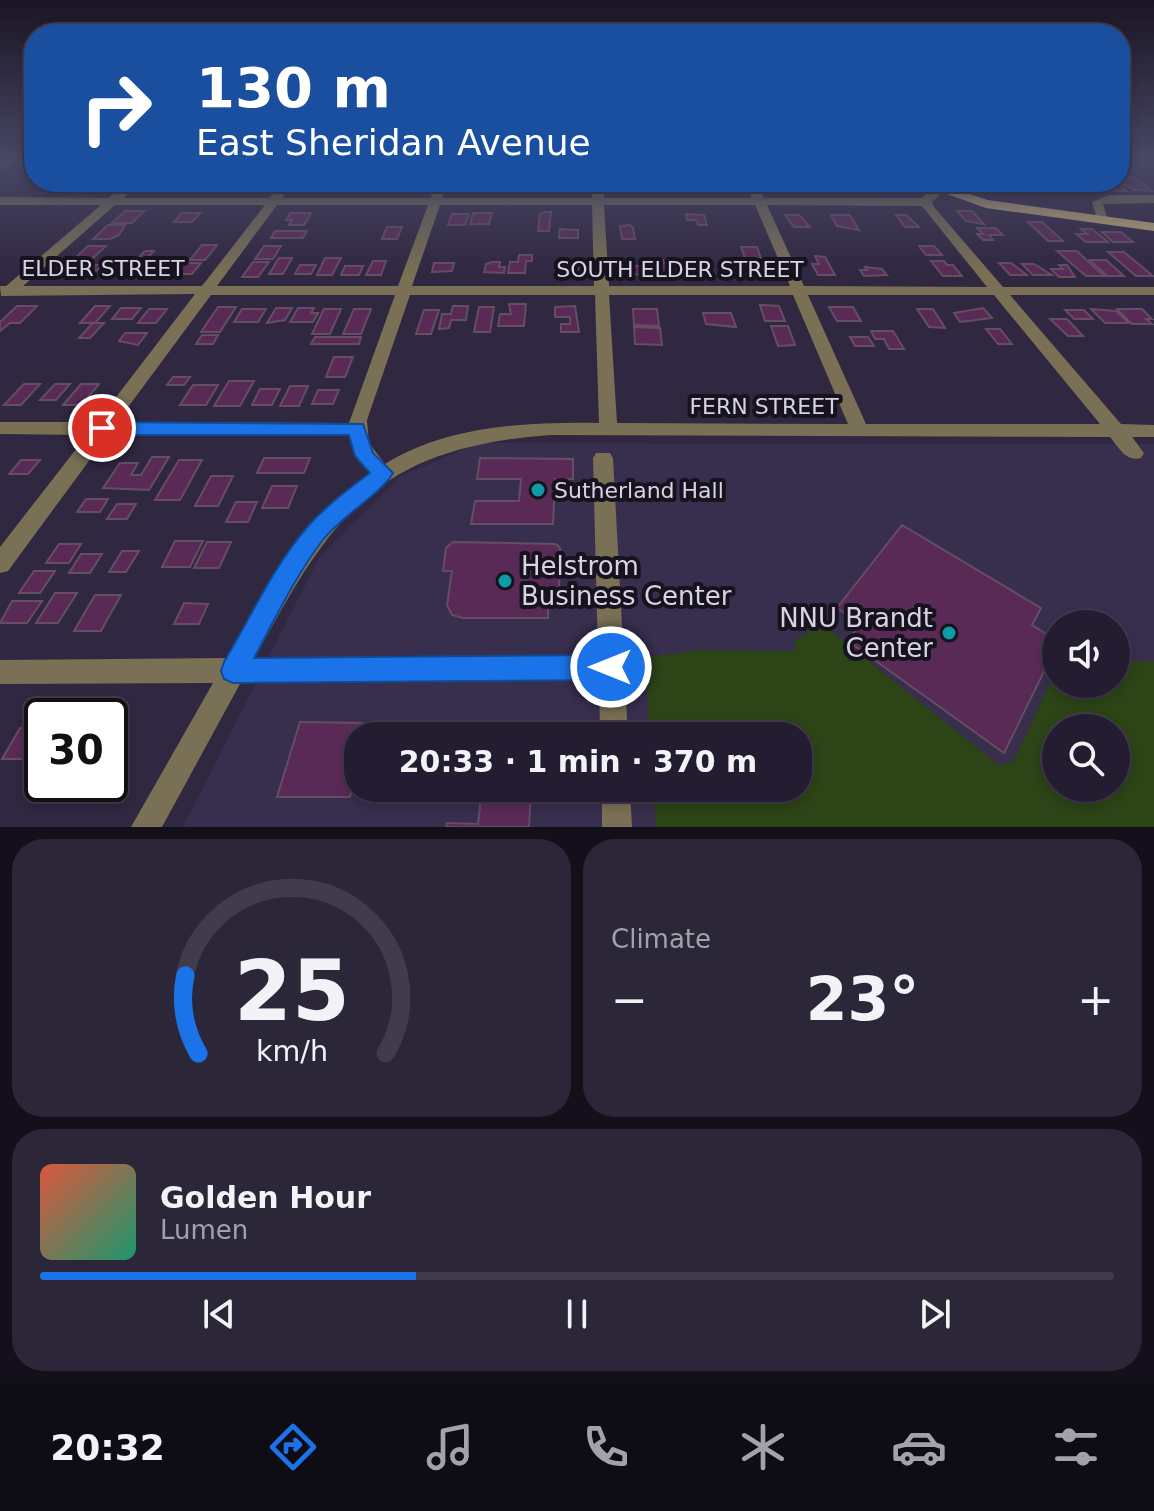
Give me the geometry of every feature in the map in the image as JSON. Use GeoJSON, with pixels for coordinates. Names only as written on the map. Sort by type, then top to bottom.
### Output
{"type":"FeatureCollection","features":[{"type":"Feature","properties":{"kind":"main road"},"geometry":{"type":"LineString","coordinates":[[964,198],[997,206],[1154,227]]}},
{"type":"Feature","properties":{"kind":"street"},"geometry":{"type":"LineString","coordinates":[[3,293],[116,198]]}},
{"type":"Feature","properties":{"kind":"street"},"geometry":{"type":"LineString","coordinates":[[0,564],[276,198]]}},
{"type":"Feature","properties":{"kind":"street"},"geometry":{"type":"LineString","coordinates":[[383,473],[365,456],[356,429],[437,198]]}},
{"type":"Feature","properties":{"kind":"street"},"geometry":{"type":"LineString","coordinates":[[598,198],[608,429]]}},
{"type":"Feature","properties":{"kind":"street"},"geometry":{"type":"LineString","coordinates":[[758,198],[860,430]]}},
{"type":"Feature","properties":{"kind":"street"},"geometry":{"type":"LineString","coordinates":[[926,202],[929,198]]}},
{"type":"Feature","properties":{"kind":"street"},"geometry":{"type":"LineString","coordinates":[[1102,220],[1098,202],[1109,199],[1154,199]]}},
{"type":"Feature","properties":{"kind":"street"},"geometry":{"type":"LineString","coordinates":[[0,201],[926,202]]}},
{"type":"Feature","properties":{"kind":"street"},"geometry":{"type":"LineString","coordinates":[[926,202],[1134,453]]}},
{"type":"Feature","properties":{"kind":"street","name":"ELDER STREET"},"geometry":{"type":"LineString","coordinates":[[3,293],[206,290]]}},
{"type":"Feature","properties":{"kind":"street","name":"SOUTH ELDER STREET"},"geometry":{"type":"LineString","coordinates":[[206,290],[1154,291]]}},
{"type":"Feature","properties":{"kind":"street"},"geometry":{"type":"LineString","coordinates":[[0,428],[356,429]]}},
{"type":"Feature","properties":{"kind":"street","name":"FERN STREET"},"geometry":{"type":"LineString","coordinates":[[146,827],[290,571],[315,534],[337,509],[383,473],[425,451],[480,435],[511,431],[1154,431]]}},
{"type":"Feature","properties":{"kind":"street"},"geometry":{"type":"LineString","coordinates":[[603,458],[613,722]]}},
{"type":"Feature","properties":{"kind":"street"},"geometry":{"type":"LineString","coordinates":[[0,672],[611,667]]}},
{"type":"Feature","properties":{"kind":"street"},"geometry":{"type":"LineString","coordinates":[[616,802],[617,827]]}},
{"type":"Feature","properties":{"kind":"shaded area"},"geometry":{"type":"Polygon","coordinates":[[[478,443],[1154,444],[1154,827],[183,827],[319,558],[399,477],[478,443]]]}},
{"type":"Feature","properties":{"kind":"green space"},"geometry":{"type":"Polygon","coordinates":[[[802,608],[999,765],[1013,762],[1043,698],[1130,698],[1130,661],[1154,661],[1154,827],[656,827],[655,802],[812,802],[812,722],[649,722],[645,657],[701,650],[796,651],[794,640],[808,633],[802,608]]]}},
{"type":"Feature","properties":{"kind":"building"},"geometry":{"type":"Polygon","coordinates":[[[125,211],[144,211],[132,223],[112,223],[125,211]]]}},
{"type":"Feature","properties":{"kind":"building"},"geometry":{"type":"Polygon","coordinates":[[[957,211],[972,211],[984,224],[966,221],[957,211]]]}},
{"type":"Feature","properties":{"kind":"building"},"geometry":{"type":"Polygon","coordinates":[[[551,212],[549,231],[538,231],[540,214],[551,212]]]}},
{"type":"Feature","properties":{"kind":"building"},"geometry":{"type":"Polygon","coordinates":[[[182,213],[200,213],[192,222],[174,222],[182,213]]]}},
{"type":"Feature","properties":{"kind":"building"},"geometry":{"type":"Polygon","coordinates":[[[290,213],[311,213],[304,225],[289,225],[292,220],[286,220],[290,213]]]}},
{"type":"Feature","properties":{"kind":"building"},"geometry":{"type":"Polygon","coordinates":[[[473,213],[492,213],[489,224],[470,224],[473,213]]]}},
{"type":"Feature","properties":{"kind":"building"},"geometry":{"type":"Polygon","coordinates":[[[452,214],[469,214],[465,225],[448,225],[452,214]]]}},
{"type":"Feature","properties":{"kind":"building"},"geometry":{"type":"Polygon","coordinates":[[[686,214],[704,215],[707,225],[687,220],[686,214]]]}},
{"type":"Feature","properties":{"kind":"building"},"geometry":{"type":"Polygon","coordinates":[[[785,215],[799,215],[810,227],[794,227],[785,215]]]}},
{"type":"Feature","properties":{"kind":"building"},"geometry":{"type":"Polygon","coordinates":[[[831,215],[850,215],[859,230],[837,226],[831,215]]]}},
{"type":"Feature","properties":{"kind":"building"},"geometry":{"type":"Polygon","coordinates":[[[896,215],[906,215],[919,227],[905,227],[896,215]]]}},
{"type":"Feature","properties":{"kind":"building"},"geometry":{"type":"Polygon","coordinates":[[[1028,222],[1042,222],[1063,241],[1048,241],[1028,222]]]}},
{"type":"Feature","properties":{"kind":"building"},"geometry":{"type":"Polygon","coordinates":[[[108,225],[125,225],[119,235],[110,239],[93,239],[108,225]]]}},
{"type":"Feature","properties":{"kind":"building"},"geometry":{"type":"Polygon","coordinates":[[[630,225],[635,239],[622,239],[620,226],[630,225]]]}},
{"type":"Feature","properties":{"kind":"building"},"geometry":{"type":"Polygon","coordinates":[[[387,227],[402,227],[397,239],[382,239],[387,227]]]}},
{"type":"Feature","properties":{"kind":"building"},"geometry":{"type":"Polygon","coordinates":[[[977,228],[996,228],[1003,235],[989,235],[993,240],[983,240],[977,234],[983,234],[977,228]]]}},
{"type":"Feature","properties":{"kind":"building"},"geometry":{"type":"Polygon","coordinates":[[[560,229],[578,230],[578,238],[559,238],[560,229]]]}},
{"type":"Feature","properties":{"kind":"building"},"geometry":{"type":"Polygon","coordinates":[[[1081,229],[1092,229],[1108,242],[1086,242],[1076,234],[1087,234],[1081,229]]]}},
{"type":"Feature","properties":{"kind":"building"},"geometry":{"type":"Polygon","coordinates":[[[275,231],[307,231],[303,238],[271,238],[275,231]]]}},
{"type":"Feature","properties":{"kind":"building"},"geometry":{"type":"Polygon","coordinates":[[[1102,232],[1121,232],[1133,242],[1113,242],[1102,232]]]}},
{"type":"Feature","properties":{"kind":"building"},"geometry":{"type":"Polygon","coordinates":[[[202,245],[217,245],[205,260],[190,260],[202,245]]]}},
{"type":"Feature","properties":{"kind":"building"},"geometry":{"type":"Polygon","coordinates":[[[88,246],[106,246],[92,259],[74,259],[88,246]]]}},
{"type":"Feature","properties":{"kind":"building"},"geometry":{"type":"Polygon","coordinates":[[[264,246],[281,246],[273,259],[255,259],[264,246]]]}},
{"type":"Feature","properties":{"kind":"building"},"geometry":{"type":"Polygon","coordinates":[[[919,246],[934,246],[942,255],[926,255],[919,246]]]}},
{"type":"Feature","properties":{"kind":"building"},"geometry":{"type":"Polygon","coordinates":[[[741,247],[757,247],[761,258],[745,258],[741,247]]]}},
{"type":"Feature","properties":{"kind":"building"},"geometry":{"type":"Polygon","coordinates":[[[145,251],[154,251],[141,264],[155,264],[145,275],[127,275],[138,264],[125,264],[135,261],[145,251]]]}},
{"type":"Feature","properties":{"kind":"building"},"geometry":{"type":"Polygon","coordinates":[[[1057,251],[1077,251],[1104,276],[1086,276],[1057,251]]]}},
{"type":"Feature","properties":{"kind":"building"},"geometry":{"type":"Polygon","coordinates":[[[1108,252],[1124,252],[1153,276],[1136,276],[1108,252]]]}},
{"type":"Feature","properties":{"kind":"building"},"geometry":{"type":"Polygon","coordinates":[[[519,255],[532,255],[532,261],[526,261],[525,273],[508,273],[510,262],[518,262],[519,255]]]}},
{"type":"Feature","properties":{"kind":"building"},"geometry":{"type":"Polygon","coordinates":[[[815,256],[825,257],[835,275],[818,275],[812,264],[819,264],[815,256]]]}},
{"type":"Feature","properties":{"kind":"building"},"geometry":{"type":"Polygon","coordinates":[[[279,258],[292,258],[283,274],[269,274],[279,258]]]}},
{"type":"Feature","properties":{"kind":"building"},"geometry":{"type":"Polygon","coordinates":[[[325,258],[341,258],[332,275],[317,275],[325,258]]]}},
{"type":"Feature","properties":{"kind":"building"},"geometry":{"type":"Polygon","coordinates":[[[649,260],[668,263],[669,274],[656,274],[656,266],[650,266],[649,260]]]}},
{"type":"Feature","properties":{"kind":"building"},"geometry":{"type":"Polygon","coordinates":[[[1090,260],[1106,260],[1124,276],[1107,276],[1090,260]]]}},
{"type":"Feature","properties":{"kind":"building"},"geometry":{"type":"Polygon","coordinates":[[[373,261],[386,261],[381,275],[366,275],[373,261]]]}},
{"type":"Feature","properties":{"kind":"building"},"geometry":{"type":"Polygon","coordinates":[[[931,261],[953,265],[962,276],[943,276],[931,261]]]}},
{"type":"Feature","properties":{"kind":"building"},"geometry":{"type":"Polygon","coordinates":[[[164,262],[178,262],[168,274],[154,274],[164,262]]]}},
{"type":"Feature","properties":{"kind":"building"},"geometry":{"type":"Polygon","coordinates":[[[253,262],[269,262],[258,277],[242,277],[253,262]]]}},
{"type":"Feature","properties":{"kind":"building"},"geometry":{"type":"Polygon","coordinates":[[[500,262],[499,267],[505,267],[504,273],[484,272],[486,264],[500,262]]]}},
{"type":"Feature","properties":{"kind":"building"},"geometry":{"type":"Polygon","coordinates":[[[183,263],[201,263],[192,274],[178,274],[183,263]]]}},
{"type":"Feature","properties":{"kind":"building"},"geometry":{"type":"Polygon","coordinates":[[[434,263],[454,263],[452,271],[432,272],[434,263]]]}},
{"type":"Feature","properties":{"kind":"building"},"geometry":{"type":"Polygon","coordinates":[[[578,263],[578,270],[572,270],[571,274],[558,274],[558,265],[578,263]]]}},
{"type":"Feature","properties":{"kind":"building"},"geometry":{"type":"Polygon","coordinates":[[[732,263],[740,263],[745,275],[730,275],[727,268],[734,268],[732,263]]]}},
{"type":"Feature","properties":{"kind":"building"},"geometry":{"type":"Polygon","coordinates":[[[999,263],[1011,263],[1027,275],[1010,275],[999,263]]]}},
{"type":"Feature","properties":{"kind":"building"},"geometry":{"type":"Polygon","coordinates":[[[1022,264],[1034,264],[1052,275],[1033,275],[1022,264]]]}},
{"type":"Feature","properties":{"kind":"building"},"geometry":{"type":"Polygon","coordinates":[[[84,265],[102,265],[92,275],[73,275],[84,265]]]}},
{"type":"Feature","properties":{"kind":"building"},"geometry":{"type":"Polygon","coordinates":[[[300,265],[316,265],[311,274],[295,274],[300,265]]]}},
{"type":"Feature","properties":{"kind":"building"},"geometry":{"type":"Polygon","coordinates":[[[747,265],[763,265],[767,275],[750,275],[747,265]]]}},
{"type":"Feature","properties":{"kind":"building"},"geometry":{"type":"Polygon","coordinates":[[[1059,265],[1067,265],[1075,277],[1059,277],[1051,269],[1063,269],[1059,265]]]}},
{"type":"Feature","properties":{"kind":"building"},"geometry":{"type":"Polygon","coordinates":[[[345,266],[363,266],[359,275],[341,275],[345,266]]]}},
{"type":"Feature","properties":{"kind":"building"},"geometry":{"type":"Polygon","coordinates":[[[629,266],[646,266],[647,275],[630,274],[629,266]]]}},
{"type":"Feature","properties":{"kind":"building"},"geometry":{"type":"Polygon","coordinates":[[[696,266],[711,266],[714,275],[698,275],[696,266]]]}},
{"type":"Feature","properties":{"kind":"building"},"geometry":{"type":"Polygon","coordinates":[[[865,267],[882,269],[887,275],[864,276],[860,270],[867,270],[865,267]]]}},
{"type":"Feature","properties":{"kind":"building"},"geometry":{"type":"Polygon","coordinates":[[[106,268],[129,268],[122,274],[100,274],[106,268]]]}},
{"type":"Feature","properties":{"kind":"building"},"geometry":{"type":"Polygon","coordinates":[[[509,304],[526,304],[524,326],[498,326],[500,314],[511,314],[509,304]]]}},
{"type":"Feature","properties":{"kind":"building"},"geometry":{"type":"Polygon","coordinates":[[[760,305],[779,306],[785,321],[765,321],[760,305]]]}},
{"type":"Feature","properties":{"kind":"building"},"geometry":{"type":"Polygon","coordinates":[[[17,306],[37,306],[20,323],[10,323],[0,331],[0,322],[17,306]]]}},
{"type":"Feature","properties":{"kind":"building"},"geometry":{"type":"Polygon","coordinates":[[[95,306],[110,306],[95,323],[104,323],[90,338],[79,338],[93,323],[80,323],[95,306]]]}},
{"type":"Feature","properties":{"kind":"building"},"geometry":{"type":"Polygon","coordinates":[[[453,306],[468,306],[466,320],[451,320],[449,328],[439,329],[442,314],[451,314],[453,306]]]}},
{"type":"Feature","properties":{"kind":"building"},"geometry":{"type":"Polygon","coordinates":[[[575,306],[579,332],[561,332],[561,324],[570,324],[570,317],[555,317],[555,307],[575,306]]]}},
{"type":"Feature","properties":{"kind":"building"},"geometry":{"type":"Polygon","coordinates":[[[218,307],[236,307],[220,332],[201,332],[218,307]]]}},
{"type":"Feature","properties":{"kind":"building"},"geometry":{"type":"Polygon","coordinates":[[[479,307],[494,307],[490,332],[474,332],[479,307]]]}},
{"type":"Feature","properties":{"kind":"building"},"geometry":{"type":"Polygon","coordinates":[[[829,307],[853,307],[861,321],[837,321],[829,307]]]}},
{"type":"Feature","properties":{"kind":"building"},"geometry":{"type":"Polygon","coordinates":[[[121,308],[141,308],[132,319],[112,319],[121,308]]]}},
{"type":"Feature","properties":{"kind":"building"},"geometry":{"type":"Polygon","coordinates":[[[276,308],[292,308],[285,320],[267,323],[276,308]]]}},
{"type":"Feature","properties":{"kind":"building"},"geometry":{"type":"Polygon","coordinates":[[[298,308],[314,308],[311,313],[318,313],[313,322],[290,322],[298,308]]]}},
{"type":"Feature","properties":{"kind":"building"},"geometry":{"type":"Polygon","coordinates":[[[983,308],[992,318],[960,322],[954,313],[983,308]]]}},
{"type":"Feature","properties":{"kind":"building"},"geometry":{"type":"Polygon","coordinates":[[[149,309],[167,309],[156,323],[138,323],[149,309]]]}},
{"type":"Feature","properties":{"kind":"building"},"geometry":{"type":"Polygon","coordinates":[[[242,309],[266,309],[258,322],[234,322],[242,309]]]}},
{"type":"Feature","properties":{"kind":"building"},"geometry":{"type":"Polygon","coordinates":[[[324,309],[341,309],[330,334],[312,334],[324,309]]]}},
{"type":"Feature","properties":{"kind":"building"},"geometry":{"type":"Polygon","coordinates":[[[354,309],[371,309],[361,334],[343,334],[354,309]]]}},
{"type":"Feature","properties":{"kind":"building"},"geometry":{"type":"Polygon","coordinates":[[[633,309],[657,309],[659,326],[634,325],[633,309]]]}},
{"type":"Feature","properties":{"kind":"building"},"geometry":{"type":"Polygon","coordinates":[[[917,309],[933,309],[945,328],[929,327],[917,309]]]}},
{"type":"Feature","properties":{"kind":"building"},"geometry":{"type":"Polygon","coordinates":[[[1091,309],[1116,311],[1129,323],[1105,323],[1091,309]]]}},
{"type":"Feature","properties":{"kind":"building"},"geometry":{"type":"Polygon","coordinates":[[[1117,309],[1142,309],[1152,319],[1146,319],[1152,324],[1132,324],[1117,309]]]}},
{"type":"Feature","properties":{"kind":"building"},"geometry":{"type":"Polygon","coordinates":[[[424,310],[439,310],[431,334],[416,334],[424,310]]]}},
{"type":"Feature","properties":{"kind":"building"},"geometry":{"type":"Polygon","coordinates":[[[1065,310],[1084,310],[1093,319],[1074,319],[1065,310]]]}},
{"type":"Feature","properties":{"kind":"building"},"geometry":{"type":"Polygon","coordinates":[[[703,313],[731,313],[736,327],[706,324],[703,313]]]}},
{"type":"Feature","properties":{"kind":"building"},"geometry":{"type":"Polygon","coordinates":[[[1050,319],[1067,319],[1083,336],[1068,336],[1050,319]]]}},
{"type":"Feature","properties":{"kind":"building"},"geometry":{"type":"Polygon","coordinates":[[[771,326],[788,326],[795,345],[778,346],[771,326]]]}},
{"type":"Feature","properties":{"kind":"building"},"geometry":{"type":"Polygon","coordinates":[[[634,327],[660,328],[662,345],[635,344],[634,327]]]}},
{"type":"Feature","properties":{"kind":"building"},"geometry":{"type":"Polygon","coordinates":[[[986,329],[1000,329],[1012,344],[998,344],[986,329]]]}},
{"type":"Feature","properties":{"kind":"building"},"geometry":{"type":"Polygon","coordinates":[[[871,331],[893,331],[904,349],[889,349],[884,339],[875,339],[871,331]]]}},
{"type":"Feature","properties":{"kind":"building"},"geometry":{"type":"Polygon","coordinates":[[[125,333],[147,333],[138,345],[119,341],[125,333]]]}},
{"type":"Feature","properties":{"kind":"building"},"geometry":{"type":"Polygon","coordinates":[[[202,335],[218,335],[213,344],[196,344],[202,335]]]}},
{"type":"Feature","properties":{"kind":"building"},"geometry":{"type":"Polygon","coordinates":[[[315,337],[361,337],[359,344],[311,344],[315,337]]]}},
{"type":"Feature","properties":{"kind":"building"},"geometry":{"type":"Polygon","coordinates":[[[850,337],[868,337],[874,346],[855,346],[850,337]]]}},
{"type":"Feature","properties":{"kind":"building"},"geometry":{"type":"Polygon","coordinates":[[[334,357],[353,357],[345,377],[326,377],[334,357]]]}},
{"type":"Feature","properties":{"kind":"building"},"geometry":{"type":"Polygon","coordinates":[[[173,377],[190,377],[184,385],[167,385],[173,377]]]}},
{"type":"Feature","properties":{"kind":"building"},"geometry":{"type":"Polygon","coordinates":[[[229,381],[254,381],[240,406],[214,406],[229,381]]]}},
{"type":"Feature","properties":{"kind":"building"},"geometry":{"type":"Polygon","coordinates":[[[24,384],[40,384],[21,405],[4,405],[24,384]]]}},
{"type":"Feature","properties":{"kind":"building"},"geometry":{"type":"Polygon","coordinates":[[[55,384],[70,384],[56,400],[40,400],[55,384]]]}},
{"type":"Feature","properties":{"kind":"building"},"geometry":{"type":"Polygon","coordinates":[[[81,384],[99,384],[82,405],[63,405],[81,384]]]}},
{"type":"Feature","properties":{"kind":"building"},"geometry":{"type":"Polygon","coordinates":[[[193,385],[218,385],[206,405],[180,405],[193,385]]]}},
{"type":"Feature","properties":{"kind":"building"},"geometry":{"type":"Polygon","coordinates":[[[290,386],[308,386],[299,406],[280,406],[290,386]]]}},
{"type":"Feature","properties":{"kind":"building"},"geometry":{"type":"Polygon","coordinates":[[[260,389],[280,389],[272,405],[252,405],[260,389]]]}},
{"type":"Feature","properties":{"kind":"building"},"geometry":{"type":"Polygon","coordinates":[[[318,390],[339,390],[333,404],[312,404],[318,390]]]}},
{"type":"Feature","properties":{"kind":"building"},"geometry":{"type":"Polygon","coordinates":[[[152,457],[169,457],[149,490],[103,488],[120,463],[138,463],[131,475],[141,475],[152,457]]]}},
{"type":"Feature","properties":{"kind":"building"},"geometry":{"type":"Polygon","coordinates":[[[264,458],[310,458],[304,473],[257,473],[264,458]]]}},
{"type":"Feature","properties":{"kind":"building","name":"Sutherland Hall"},"geometry":{"type":"Polygon","coordinates":[[[480,458],[573,459],[573,479],[555,479],[553,524],[471,524],[475,501],[519,501],[521,479],[477,479],[480,458]]]}},
{"type":"Feature","properties":{"kind":"building"},"geometry":{"type":"Polygon","coordinates":[[[21,460],[40,460],[28,474],[9,474],[21,460]]]}},
{"type":"Feature","properties":{"kind":"building"},"geometry":{"type":"Polygon","coordinates":[[[179,460],[202,460],[180,500],[155,500],[179,460]]]}},
{"type":"Feature","properties":{"kind":"building"},"geometry":{"type":"Polygon","coordinates":[[[211,476],[233,476],[218,506],[195,506],[211,476]]]}},
{"type":"Feature","properties":{"kind":"building"},"geometry":{"type":"Polygon","coordinates":[[[272,486],[297,486],[288,508],[262,508],[272,486]]]}},
{"type":"Feature","properties":{"kind":"building"},"geometry":{"type":"Polygon","coordinates":[[[86,499],[108,499],[100,512],[77,512],[86,499]]]}},
{"type":"Feature","properties":{"kind":"building"},"geometry":{"type":"Polygon","coordinates":[[[236,502],[257,502],[248,522],[226,522],[236,502]]]}},
{"type":"Feature","properties":{"kind":"building"},"geometry":{"type":"Polygon","coordinates":[[[117,504],[136,504],[127,519],[107,519],[117,504]]]}},
{"type":"Feature","properties":{"kind":"building","name":"NNU Brandt Center"},"geometry":{"type":"Polygon","coordinates":[[[902,525],[1041,608],[1032,625],[1042,631],[1042,676],[1004,753],[848,641],[860,624],[837,608],[902,525]]]}},
{"type":"Feature","properties":{"kind":"building"},"geometry":{"type":"Polygon","coordinates":[[[175,541],[203,541],[190,567],[162,567],[175,541]]]}},
{"type":"Feature","properties":{"kind":"building"},"geometry":{"type":"Polygon","coordinates":[[[207,542],[231,542],[219,568],[194,568],[207,542]]]}},
{"type":"Feature","properties":{"kind":"building","name":"Helstrom Business Center"},"geometry":{"type":"Polygon","coordinates":[[[453,542],[556,544],[560,548],[559,591],[548,591],[548,618],[463,618],[452,615],[447,605],[452,571],[443,571],[446,548],[453,542]]]}},
{"type":"Feature","properties":{"kind":"building"},"geometry":{"type":"Polygon","coordinates":[[[59,544],[81,544],[69,563],[46,563],[59,544]]]}},
{"type":"Feature","properties":{"kind":"building"},"geometry":{"type":"Polygon","coordinates":[[[122,551],[139,551],[126,572],[109,572],[122,551]]]}},
{"type":"Feature","properties":{"kind":"building"},"geometry":{"type":"Polygon","coordinates":[[[81,554],[102,554],[90,573],[69,573],[81,554]]]}},
{"type":"Feature","properties":{"kind":"building"},"geometry":{"type":"Polygon","coordinates":[[[34,571],[55,571],[40,593],[19,593],[34,571]]]}},
{"type":"Feature","properties":{"kind":"building"},"geometry":{"type":"Polygon","coordinates":[[[55,593],[77,593],[58,623],[36,623],[55,593]]]}},
{"type":"Feature","properties":{"kind":"building"},"geometry":{"type":"Polygon","coordinates":[[[95,595],[121,595],[101,631],[74,631],[95,595]]]}},
{"type":"Feature","properties":{"kind":"building"},"geometry":{"type":"Polygon","coordinates":[[[12,601],[42,601],[27,623],[0,623],[12,601]]]}},
{"type":"Feature","properties":{"kind":"building"},"geometry":{"type":"Polygon","coordinates":[[[184,603],[208,604],[199,624],[174,624],[184,603]]]}},
{"type":"Feature","properties":{"kind":"building"},"geometry":{"type":"Polygon","coordinates":[[[300,722],[344,723],[344,797],[277,797],[300,722]]]}},
{"type":"Feature","properties":{"kind":"building"},"geometry":{"type":"Polygon","coordinates":[[[20,728],[24,728],[24,759],[2,759],[20,728]]]}},
{"type":"Feature","properties":{"kind":"building"},"geometry":{"type":"Polygon","coordinates":[[[480,802],[530,802],[529,827],[446,827],[447,823],[478,824],[480,802]]]}},
{"type":"Feature","properties":{"kind":"place","name":"Sutherland Hall"},"geometry":{"type":"Point","coordinates":[538,490]}},
{"type":"Feature","properties":{"kind":"place","name":"Helstrom Business Center"},"geometry":{"type":"Point","coordinates":[505,581]}},
{"type":"Feature","properties":{"kind":"place","name":"NNU Brandt Center"},"geometry":{"type":"Point","coordinates":[949,633]}},
{"type":"Feature","properties":{"kind":"route"},"geometry":{"type":"LineString","coordinates":[[102,428],[356,429],[365,456],[383,473],[337,509],[315,534],[290,571],[233,671],[611,667]]}}]}
